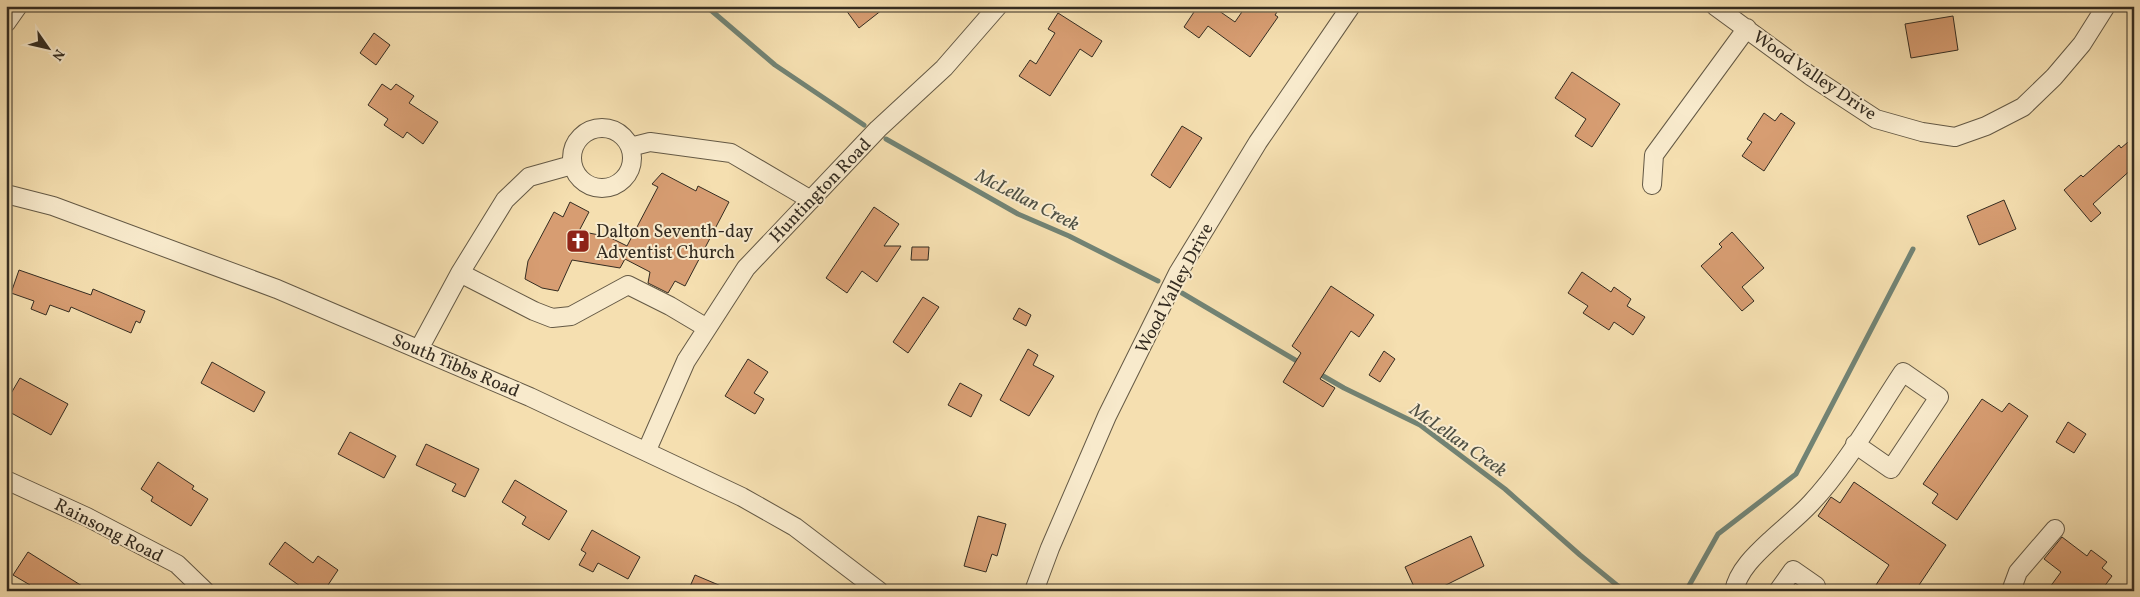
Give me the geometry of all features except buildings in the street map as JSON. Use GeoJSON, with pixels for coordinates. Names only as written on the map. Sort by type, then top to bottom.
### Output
{"type":"FeatureCollection","features":[{"type":"Feature","properties":{"kind":"street"},"geometry":{"type":"LineString","coordinates":[[6,23],[18,6]]}},
{"type":"Feature","properties":{"kind":"street","name":"Huntington Road"},"geometry":{"type":"LineString","coordinates":[[646,450],[686,361],[746,268],[878,129],[944,68],[998,6]]}},
{"type":"Feature","properties":{"kind":"street","name":"Wood Valley Drive"},"geometry":{"type":"LineString","coordinates":[[1034,591],[1050,548],[1107,416],[1178,273],[1258,142],[1351,6]]}},
{"type":"Feature","properties":{"kind":"street","name":"Wood Valley Drive"},"geometry":{"type":"LineString","coordinates":[[1715,6],[1812,77],[1876,119],[1922,132],[1955,138],[1986,126],[2023,107],[2060,70],[2082,44],[2106,6]]}},
{"type":"Feature","properties":{"kind":"street"},"geometry":{"type":"LineString","coordinates":[[1652,185],[1654,155],[1747,28]]}},
{"type":"Feature","properties":{"kind":"street"},"geometry":{"type":"LineString","coordinates":[[608,128],[618,132],[625,138],[630,147],[633,157],[627,176],[611,188],[591,187],[582,182],[572,165],[575,145],[580,137],[594,129],[608,128]]}},
{"type":"Feature","properties":{"kind":"street"},"geometry":{"type":"LineString","coordinates":[[630,147],[650,142],[731,153],[810,200]]}},
{"type":"Feature","properties":{"kind":"street"},"geometry":{"type":"LineString","coordinates":[[419,349],[460,273],[505,200],[529,177],[572,165]]}},
{"type":"Feature","properties":{"kind":"street","name":"South Tibbs Road"},"geometry":{"type":"LineString","coordinates":[[6,194],[53,206],[264,284],[522,393],[742,497],[795,527],[879,591]]}},
{"type":"Feature","properties":{"kind":"street"},"geometry":{"type":"LineString","coordinates":[[460,273],[534,311],[552,318],[571,316],[628,284],[707,328]]}},
{"type":"Feature","properties":{"kind":"street"},"geometry":{"type":"LineString","coordinates":[[1734,591],[1736,584],[1752,558],[1811,503],[1833,478],[1855,444],[1903,372],[1939,397],[1891,469],[1855,444]]}},
{"type":"Feature","properties":{"kind":"street","name":"Rainsong Road"},"geometry":{"type":"LineString","coordinates":[[6,480],[87,517],[177,564],[205,591]]}},
{"type":"Feature","properties":{"kind":"street"},"geometry":{"type":"LineString","coordinates":[[2010,591],[2018,572],[2055,530]]}},
{"type":"Feature","properties":{"kind":"street"},"geometry":{"type":"LineString","coordinates":[[1778,591],[1793,570],[1816,586],[1813,591]]}},
{"type":"Feature","properties":{"kind":"waterway","name":"McLellan Creek"},"geometry":{"type":"LineString","coordinates":[[706,6],[775,65],[864,125]]}},
{"type":"Feature","properties":{"kind":"waterway","name":"McLellan Creek"},"geometry":{"type":"LineString","coordinates":[[886,139],[1018,214],[1069,236],[1158,281]]}},
{"type":"Feature","properties":{"kind":"waterway"},"geometry":{"type":"LineString","coordinates":[[1686,591],[1718,534],[1796,474],[1913,249]]}},
{"type":"Feature","properties":{"kind":"waterway","name":"McLellan Creek"},"geometry":{"type":"LineString","coordinates":[[1182,293],[1302,364]]}},
{"type":"Feature","properties":{"kind":"waterway","name":"McLellan Creek"},"geometry":{"type":"LineString","coordinates":[[1318,373],[1344,388],[1420,425],[1505,489],[1624,591]]}},
{"type":"Feature","properties":{"kind":"place","name":"Dalton Seventh-day Adventist Church"},"geometry":{"type":"Point","coordinates":[578,241]}}]}
